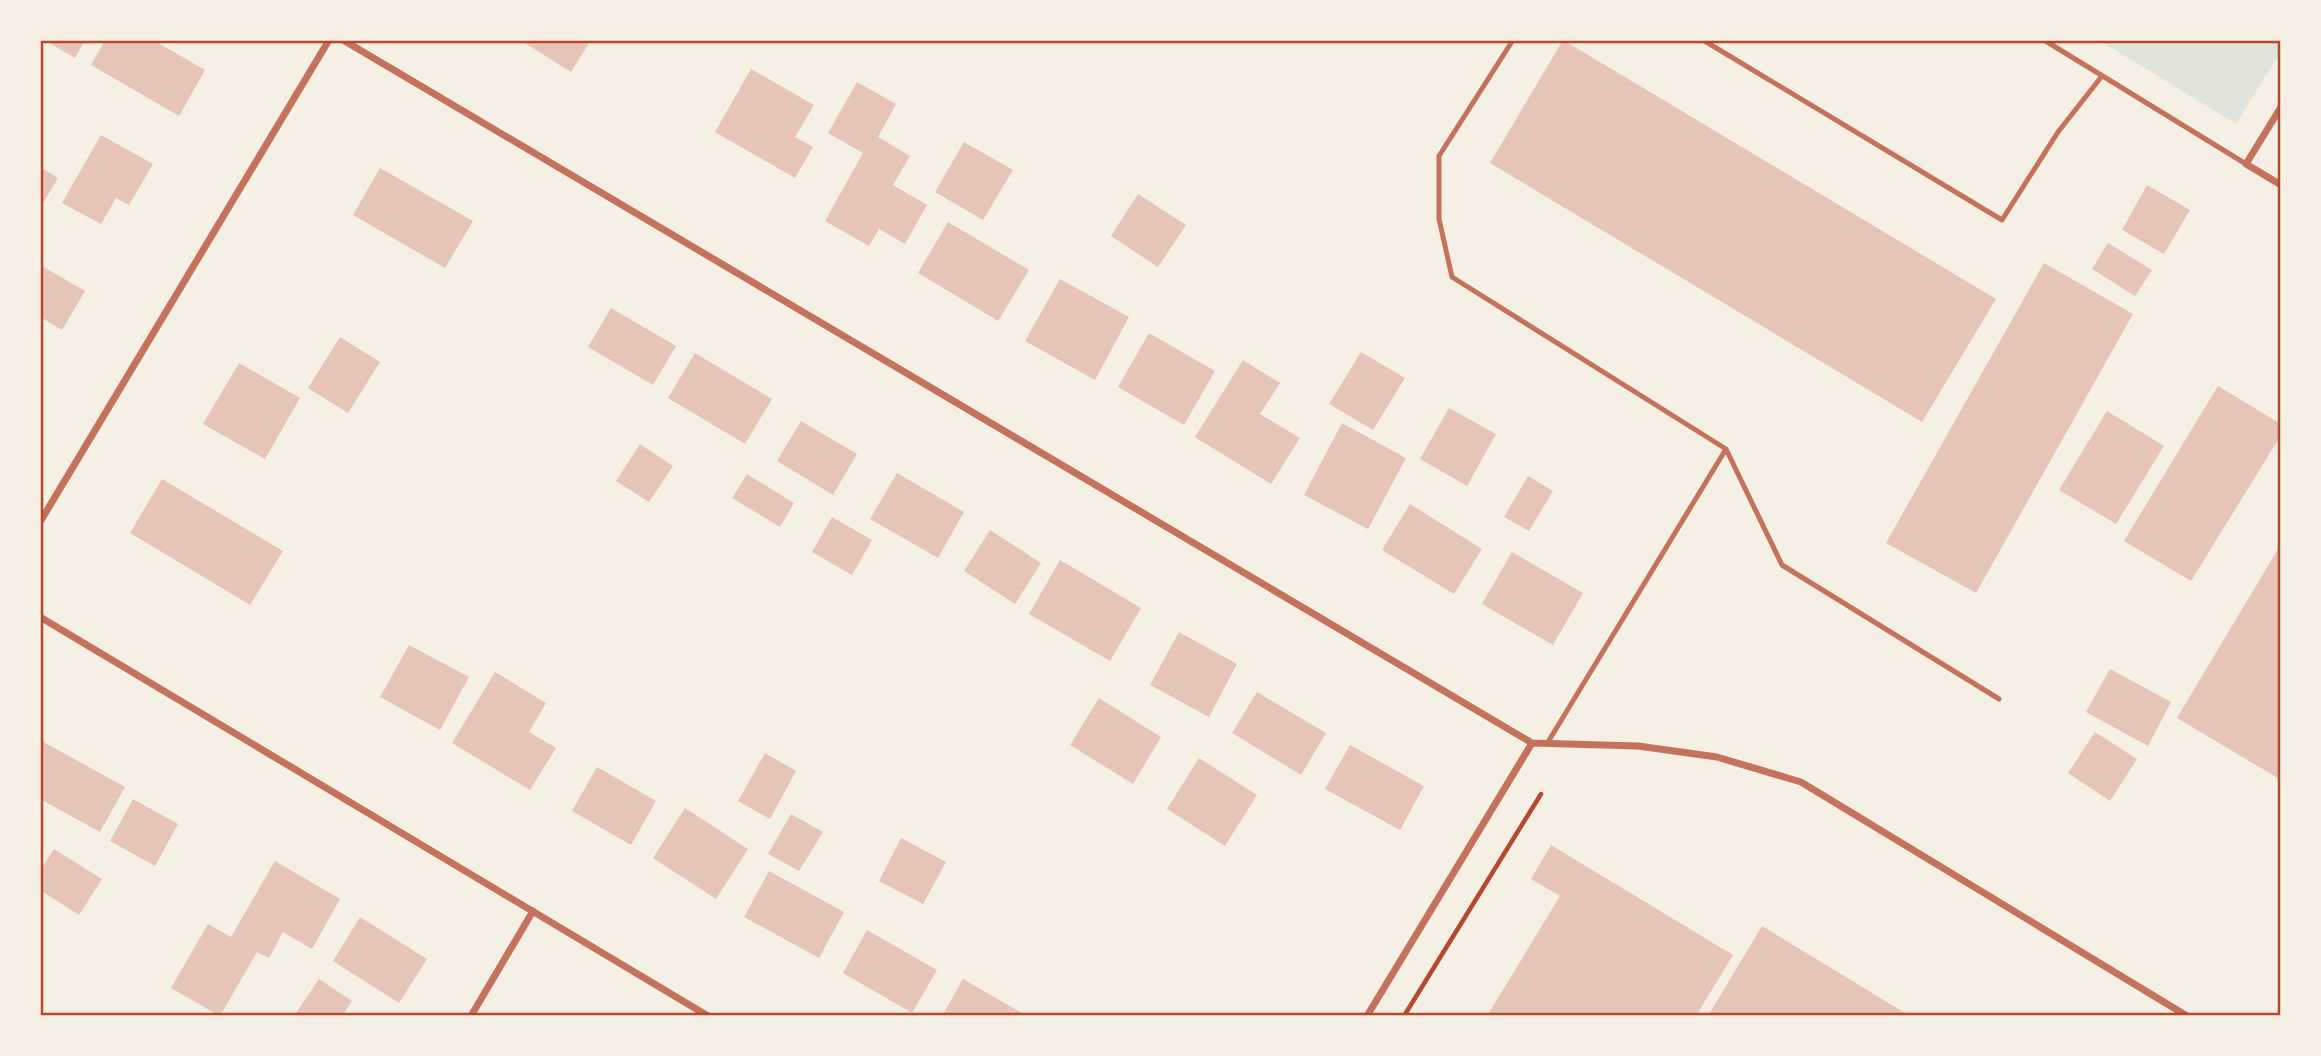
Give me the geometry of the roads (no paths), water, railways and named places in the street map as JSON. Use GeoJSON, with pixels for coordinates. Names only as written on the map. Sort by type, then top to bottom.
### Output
{"type":"FeatureCollection","features":[{"type":"Feature","properties":{"kind":"street"},"geometry":{"type":"LineString","coordinates":[[40,522],[329,40]]}},
{"type":"Feature","properties":{"kind":"street"},"geometry":{"type":"LineString","coordinates":[[343,40],[1532,743],[1638,746],[1717,757],[1801,782],[2187,1016]]}},
{"type":"Feature","properties":{"kind":"street"},"geometry":{"type":"LineString","coordinates":[[2281,107],[2246,164],[2281,185]]}},
{"type":"Feature","properties":{"kind":"street"},"geometry":{"type":"LineString","coordinates":[[40,617],[708,1016]]}},
{"type":"Feature","properties":{"kind":"street"},"geometry":{"type":"LineString","coordinates":[[1367,1016],[1532,743]]}},
{"type":"Feature","properties":{"kind":"street"},"geometry":{"type":"LineString","coordinates":[[471,1016],[533,911]]}},
{"type":"Feature","properties":{"kind":"lane"},"geometry":{"type":"LineString","coordinates":[[1513,40],[1439,156],[1439,219],[1452,277],[1726,449],[1782,565],[1999,699]]}},
{"type":"Feature","properties":{"kind":"lane"},"geometry":{"type":"LineString","coordinates":[[1703,40],[2002,220],[2058,132],[2102,76]]}},
{"type":"Feature","properties":{"kind":"lane"},"geometry":{"type":"LineString","coordinates":[[2044,40],[2246,164]]}},
{"type":"Feature","properties":{"kind":"lane"},"geometry":{"type":"LineString","coordinates":[[1548,742],[1726,449]]}}]}
